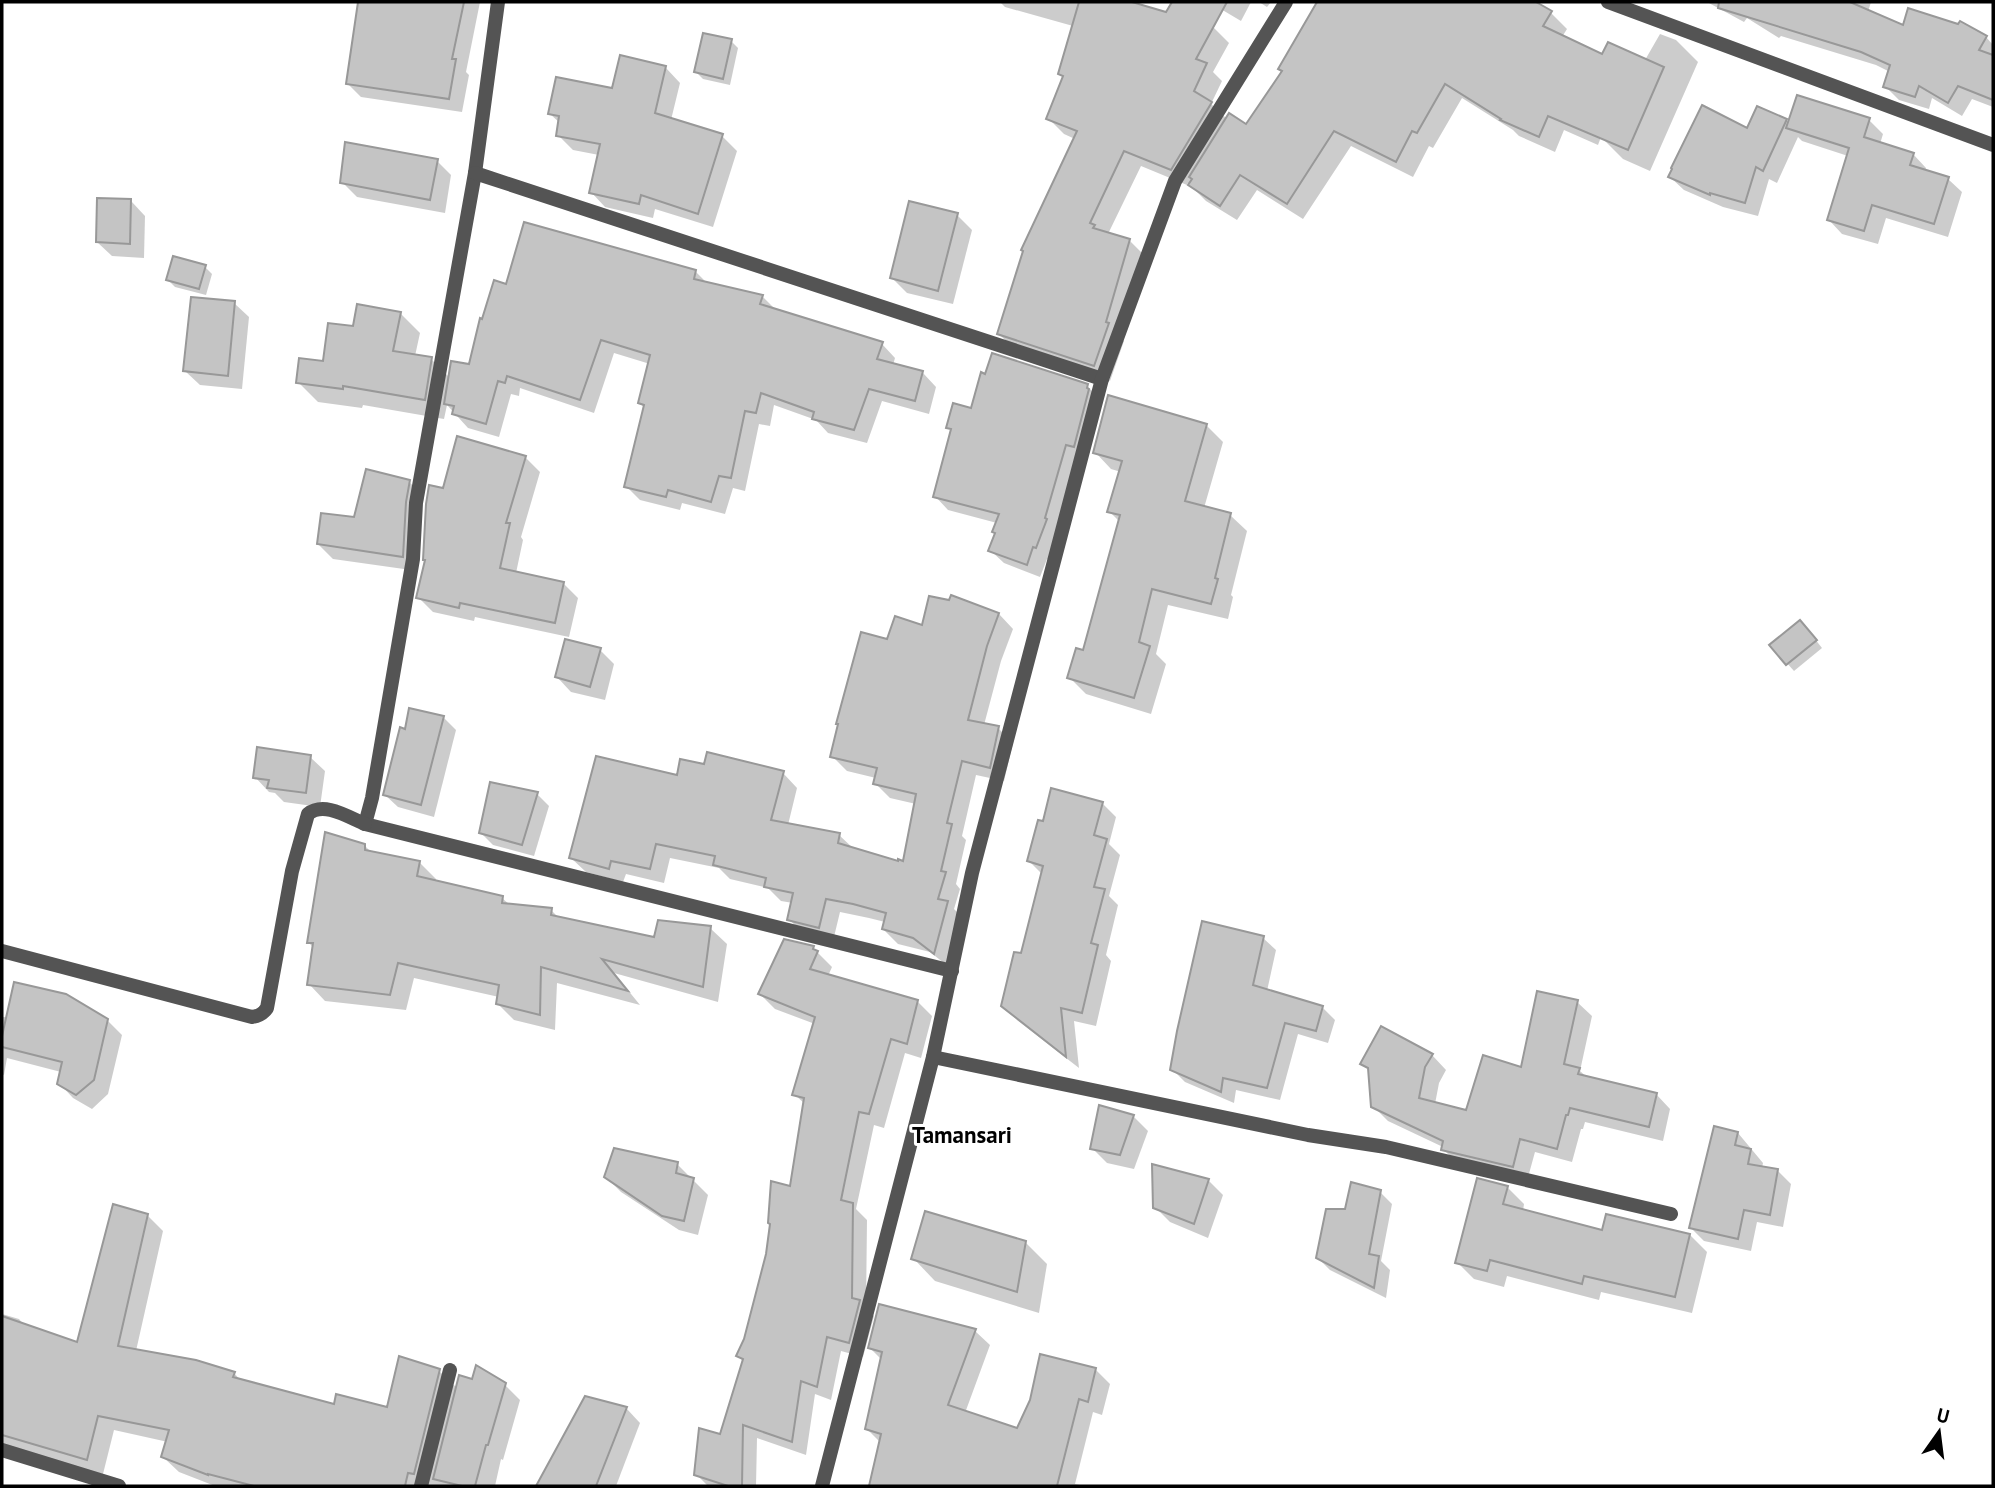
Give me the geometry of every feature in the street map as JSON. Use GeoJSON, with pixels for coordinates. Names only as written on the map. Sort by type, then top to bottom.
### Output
{"type":"FeatureCollection","features":[{"type":"Feature","properties":{"kind":"street"},"geometry":{"type":"LineString","coordinates":[[365,824],[372,798],[412,559],[416,503],[475,173],[498,2]]}},
{"type":"Feature","properties":{"kind":"street"},"geometry":{"type":"LineString","coordinates":[[822,1486],[933,1057],[972,873],[1102,379],[1175,181],[1286,2]]}},
{"type":"Feature","properties":{"kind":"street"},"geometry":{"type":"LineString","coordinates":[[1608,2],[1993,145]]}},
{"type":"Feature","properties":{"kind":"street"},"geometry":{"type":"LineString","coordinates":[[475,173],[1102,379]]}},
{"type":"Feature","properties":{"kind":"street"},"geometry":{"type":"LineString","coordinates":[[2,951],[252,1017],[257,1016],[267,1008],[292,871],[308,814],[314,809],[326,808],[365,824],[951,971]]}},
{"type":"Feature","properties":{"kind":"street"},"geometry":{"type":"LineString","coordinates":[[933,1057],[1308,1135],[1386,1147],[1671,1213]]}},
{"type":"Feature","properties":{"kind":"street"},"geometry":{"type":"LineString","coordinates":[[421,1486],[450,1370]]}},
{"type":"Feature","properties":{"kind":"street"},"geometry":{"type":"LineString","coordinates":[[2,1450],[119,1486]]}},
{"type":"Feature","properties":{"kind":"building"},"geometry":{"type":"Polygon","coordinates":[[[358,2],[464,2],[452,59],[456,59],[449,99],[346,84],[358,2]]]}},
{"type":"Feature","properties":{"kind":"building"},"geometry":{"type":"Polygon","coordinates":[[[1079,2],[1132,2],[1166,12],[1172,2],[1227,2],[1196,59],[1207,63],[1194,91],[1212,102],[1171,170],[1124,151],[1090,223],[1095,225],[1093,228],[1130,239],[1106,322],[1109,323],[1094,366],[997,334],[1023,251],[1021,250],[1077,131],[1046,119],[1063,76],[1058,74],[1079,2]]]}},
{"type":"Feature","properties":{"kind":"building"},"geometry":{"type":"Polygon","coordinates":[[[1317,2],[1536,2],[1552,11],[1543,26],[1602,54],[1608,42],[1664,67],[1628,150],[1548,116],[1539,137],[1500,120],[1445,84],[1417,133],[1412,131],[1396,162],[1334,131],[1287,204],[1240,175],[1220,206],[1188,185],[1192,179],[1189,177],[1229,113],[1246,124],[1282,71],[1278,69],[1317,2]]]}},
{"type":"Feature","properties":{"kind":"building"},"geometry":{"type":"Polygon","coordinates":[[[1719,2],[1850,2],[1903,25],[1908,8],[1958,24],[1960,21],[1987,36],[1979,50],[1993,55],[1993,100],[1958,86],[1948,103],[1919,86],[1915,97],[1883,87],[1890,65],[1861,52],[1718,8],[1719,2]]]}},
{"type":"Feature","properties":{"kind":"building"},"geometry":{"type":"Polygon","coordinates":[[[703,33],[732,39],[723,79],[694,72],[703,33]]]}},
{"type":"Feature","properties":{"kind":"building"},"geometry":{"type":"Polygon","coordinates":[[[620,55],[666,66],[655,113],[723,134],[698,214],[641,195],[639,204],[589,193],[600,144],[556,136],[559,116],[548,114],[556,77],[612,88],[620,55]]]}},
{"type":"Feature","properties":{"kind":"building"},"geometry":{"type":"Polygon","coordinates":[[[1797,95],[1870,118],[1864,137],[1914,153],[1910,165],[1949,177],[1934,224],[1872,205],[1864,231],[1827,220],[1849,148],[1786,128],[1797,95]]]}},
{"type":"Feature","properties":{"kind":"building"},"geometry":{"type":"Polygon","coordinates":[[[1702,105],[1747,128],[1757,106],[1787,119],[1763,171],[1756,167],[1745,203],[1710,195],[1668,177],[1702,105]]]}},
{"type":"Feature","properties":{"kind":"building"},"geometry":{"type":"Polygon","coordinates":[[[345,142],[438,159],[430,200],[340,183],[345,142]]]}},
{"type":"Feature","properties":{"kind":"building"},"geometry":{"type":"Polygon","coordinates":[[[97,198],[131,199],[130,244],[96,242],[97,198]]]}},
{"type":"Feature","properties":{"kind":"building"},"geometry":{"type":"Polygon","coordinates":[[[909,201],[958,213],[938,291],[890,278],[909,201]]]}},
{"type":"Feature","properties":{"kind":"building"},"geometry":{"type":"Polygon","coordinates":[[[524,222],[696,270],[694,279],[763,295],[760,304],[883,342],[877,359],[923,371],[915,401],[869,389],[854,430],[812,419],[814,412],[761,393],[756,413],[745,411],[731,478],[719,476],[711,502],[668,490],[666,497],[624,487],[644,405],[638,403],[650,355],[601,340],[580,400],[507,376],[505,383],[498,381],[486,424],[452,414],[454,406],[444,404],[451,361],[469,364],[480,318],[482,319],[494,280],[506,284],[524,222]]]}},
{"type":"Feature","properties":{"kind":"building"},"geometry":{"type":"Polygon","coordinates":[[[173,256],[206,265],[199,289],[166,280],[173,256]]]}},
{"type":"Feature","properties":{"kind":"building"},"geometry":{"type":"Polygon","coordinates":[[[191,297],[235,301],[228,376],[183,371],[191,297]]]}},
{"type":"Feature","properties":{"kind":"building"},"geometry":{"type":"Polygon","coordinates":[[[357,304],[401,312],[393,351],[432,357],[425,400],[343,386],[343,389],[296,383],[299,358],[323,361],[328,323],[353,326],[357,304]]]}},
{"type":"Feature","properties":{"kind":"building"},"geometry":{"type":"Polygon","coordinates":[[[992,353],[1088,384],[1089,389],[1074,447],[1066,445],[1045,518],[1047,519],[1027,565],[988,551],[999,514],[933,497],[951,429],[946,428],[953,403],[971,408],[981,372],[985,374],[992,353]]]}},
{"type":"Feature","properties":{"kind":"building"},"geometry":{"type":"Polygon","coordinates":[[[1108,395],[1207,424],[1185,501],[1231,513],[1211,604],[1152,589],[1139,642],[1150,646],[1134,698],[1067,678],[1076,648],[1083,650],[1120,515],[1107,512],[1122,461],[1093,453],[1108,395]]]}},
{"type":"Feature","properties":{"kind":"building"},"geometry":{"type":"Polygon","coordinates":[[[457,436],[526,456],[506,523],[510,523],[500,568],[564,582],[555,623],[460,603],[459,608],[416,598],[425,560],[429,485],[443,488],[457,436]]]}},
{"type":"Feature","properties":{"kind":"building"},"geometry":{"type":"Polygon","coordinates":[[[366,469],[410,480],[403,557],[317,544],[321,513],[354,517],[366,469]]]}},
{"type":"Feature","properties":{"kind":"building"},"geometry":{"type":"Polygon","coordinates":[[[951,595],[999,613],[987,646],[968,720],[999,726],[990,768],[962,761],[947,823],[952,824],[941,871],[946,872],[938,899],[948,901],[934,954],[913,938],[882,929],[886,913],[853,904],[826,899],[819,928],[787,920],[793,893],[764,887],[766,878],[713,865],[715,856],[656,844],[650,869],[611,861],[609,869],[569,858],[596,756],[677,775],[680,759],[704,764],[707,752],[784,771],[771,820],[840,833],[838,843],[903,861],[916,794],[873,784],[877,768],[830,757],[836,724],[861,632],[887,639],[895,616],[922,625],[929,596],[949,600],[951,595]]]}},
{"type":"Feature","properties":{"kind":"building"},"geometry":{"type":"Polygon","coordinates":[[[1800,620],[1817,640],[1786,665],[1769,645],[1800,620]]]}},
{"type":"Feature","properties":{"kind":"building"},"geometry":{"type":"Polygon","coordinates":[[[565,639],[601,648],[590,687],[555,677],[565,639]]]}},
{"type":"Feature","properties":{"kind":"building"},"geometry":{"type":"Polygon","coordinates":[[[409,708],[444,716],[421,805],[383,795],[400,727],[405,729],[409,708]]]}},
{"type":"Feature","properties":{"kind":"building"},"geometry":{"type":"Polygon","coordinates":[[[257,747],[311,755],[306,793],[267,788],[269,780],[253,778],[257,747]]]}},
{"type":"Feature","properties":{"kind":"building"},"geometry":{"type":"Polygon","coordinates":[[[490,782],[538,792],[522,845],[479,833],[490,782]]]}},
{"type":"Feature","properties":{"kind":"building"},"geometry":{"type":"Polygon","coordinates":[[[1051,788],[1103,802],[1094,835],[1107,839],[1094,887],[1105,889],[1091,943],[1098,945],[1082,1013],[1061,1008],[1066,1057],[1001,1006],[1014,952],[1021,953],[1043,866],[1027,861],[1038,820],[1043,821],[1051,788]]]}},
{"type":"Feature","properties":{"kind":"building"},"geometry":{"type":"Polygon","coordinates":[[[325,832],[365,844],[365,850],[420,861],[417,876],[503,896],[502,903],[552,908],[551,915],[654,937],[658,920],[711,926],[703,987],[602,959],[628,991],[541,967],[540,1015],[496,1004],[499,985],[398,963],[390,995],[307,985],[313,943],[307,943],[325,832]]]}},
{"type":"Feature","properties":{"kind":"building"},"geometry":{"type":"Polygon","coordinates":[[[1202,921],[1264,936],[1253,985],[1323,1006],[1316,1031],[1285,1023],[1267,1088],[1223,1078],[1221,1092],[1170,1070],[1202,921]]]}},
{"type":"Feature","properties":{"kind":"building"},"geometry":{"type":"Polygon","coordinates":[[[784,939],[814,946],[813,949],[818,951],[810,969],[918,1000],[907,1044],[891,1039],[869,1114],[859,1112],[841,1200],[853,1203],[852,1298],[860,1300],[849,1343],[827,1337],[817,1387],[801,1381],[792,1442],[743,1425],[742,1486],[728,1486],[694,1475],[699,1428],[720,1434],[743,1359],[736,1356],[744,1339],[766,1254],[771,1181],[790,1186],[804,1098],[792,1095],[815,1017],[758,994],[784,939]]]}},
{"type":"Feature","properties":{"kind":"building"},"geometry":{"type":"Polygon","coordinates":[[[14,982],[66,994],[108,1019],[94,1080],[76,1095],[57,1084],[62,1062],[2,1047],[14,982]]]}},
{"type":"Feature","properties":{"kind":"building"},"geometry":{"type":"Polygon","coordinates":[[[1537,991],[1578,1000],[1564,1064],[1580,1068],[1578,1074],[1657,1093],[1649,1127],[1570,1108],[1557,1149],[1520,1139],[1513,1167],[1441,1150],[1443,1141],[1371,1107],[1368,1068],[1360,1064],[1381,1026],[1433,1054],[1425,1067],[1419,1098],[1466,1110],[1483,1055],[1521,1067],[1537,991]]]}},
{"type":"Feature","properties":{"kind":"building"},"geometry":{"type":"Polygon","coordinates":[[[1099,1105],[1134,1115],[1120,1155],[1090,1149],[1099,1105]]]}},
{"type":"Feature","properties":{"kind":"building"},"geometry":{"type":"Polygon","coordinates":[[[1714,1126],[1738,1132],[1735,1145],[1751,1149],[1748,1164],[1778,1169],[1770,1215],[1744,1210],[1738,1239],[1689,1228],[1714,1126]]]}},
{"type":"Feature","properties":{"kind":"building"},"geometry":{"type":"Polygon","coordinates":[[[614,1148],[678,1162],[676,1173],[694,1178],[684,1221],[662,1216],[604,1177],[614,1148]]]}},
{"type":"Feature","properties":{"kind":"building"},"geometry":{"type":"Polygon","coordinates":[[[1152,1164],[1209,1179],[1194,1224],[1153,1208],[1152,1164]]]}},
{"type":"Feature","properties":{"kind":"building"},"geometry":{"type":"Polygon","coordinates":[[[1477,1178],[1508,1186],[1503,1204],[1602,1230],[1606,1214],[1690,1234],[1675,1297],[1584,1276],[1582,1284],[1490,1260],[1487,1271],[1455,1263],[1477,1178]]]}},
{"type":"Feature","properties":{"kind":"building"},"geometry":{"type":"Polygon","coordinates":[[[1351,1182],[1381,1190],[1369,1254],[1379,1256],[1374,1288],[1316,1258],[1326,1209],[1345,1209],[1351,1182]]]}},
{"type":"Feature","properties":{"kind":"building"},"geometry":{"type":"Polygon","coordinates":[[[113,1204],[148,1214],[118,1346],[196,1360],[235,1372],[233,1377],[334,1404],[336,1394],[387,1407],[399,1356],[440,1369],[414,1474],[408,1473],[405,1486],[254,1486],[208,1475],[161,1457],[169,1430],[98,1416],[87,1460],[2,1435],[2,1316],[77,1342],[113,1204]]]}},
{"type":"Feature","properties":{"kind":"building"},"geometry":{"type":"Polygon","coordinates":[[[925,1211],[1026,1241],[1017,1292],[911,1259],[925,1211]]]}},
{"type":"Feature","properties":{"kind":"building"},"geometry":{"type":"Polygon","coordinates":[[[879,1304],[976,1329],[948,1405],[1017,1428],[1030,1400],[1040,1354],[1096,1368],[1088,1402],[1079,1399],[1057,1486],[869,1486],[881,1434],[865,1429],[882,1352],[868,1348],[879,1304]]]}},
{"type":"Feature","properties":{"kind":"building"},"geometry":{"type":"Polygon","coordinates":[[[476,1365],[506,1383],[475,1486],[462,1486],[433,1479],[459,1375],[472,1379],[476,1365]]]}},
{"type":"Feature","properties":{"kind":"building"},"geometry":{"type":"Polygon","coordinates":[[[585,1396],[627,1407],[596,1486],[536,1486],[585,1396]]]}},
{"type":"Feature","properties":{"kind":"district","name":"Tamansari"},"geometry":{"type":"Point","coordinates":[962,1134]}}]}
